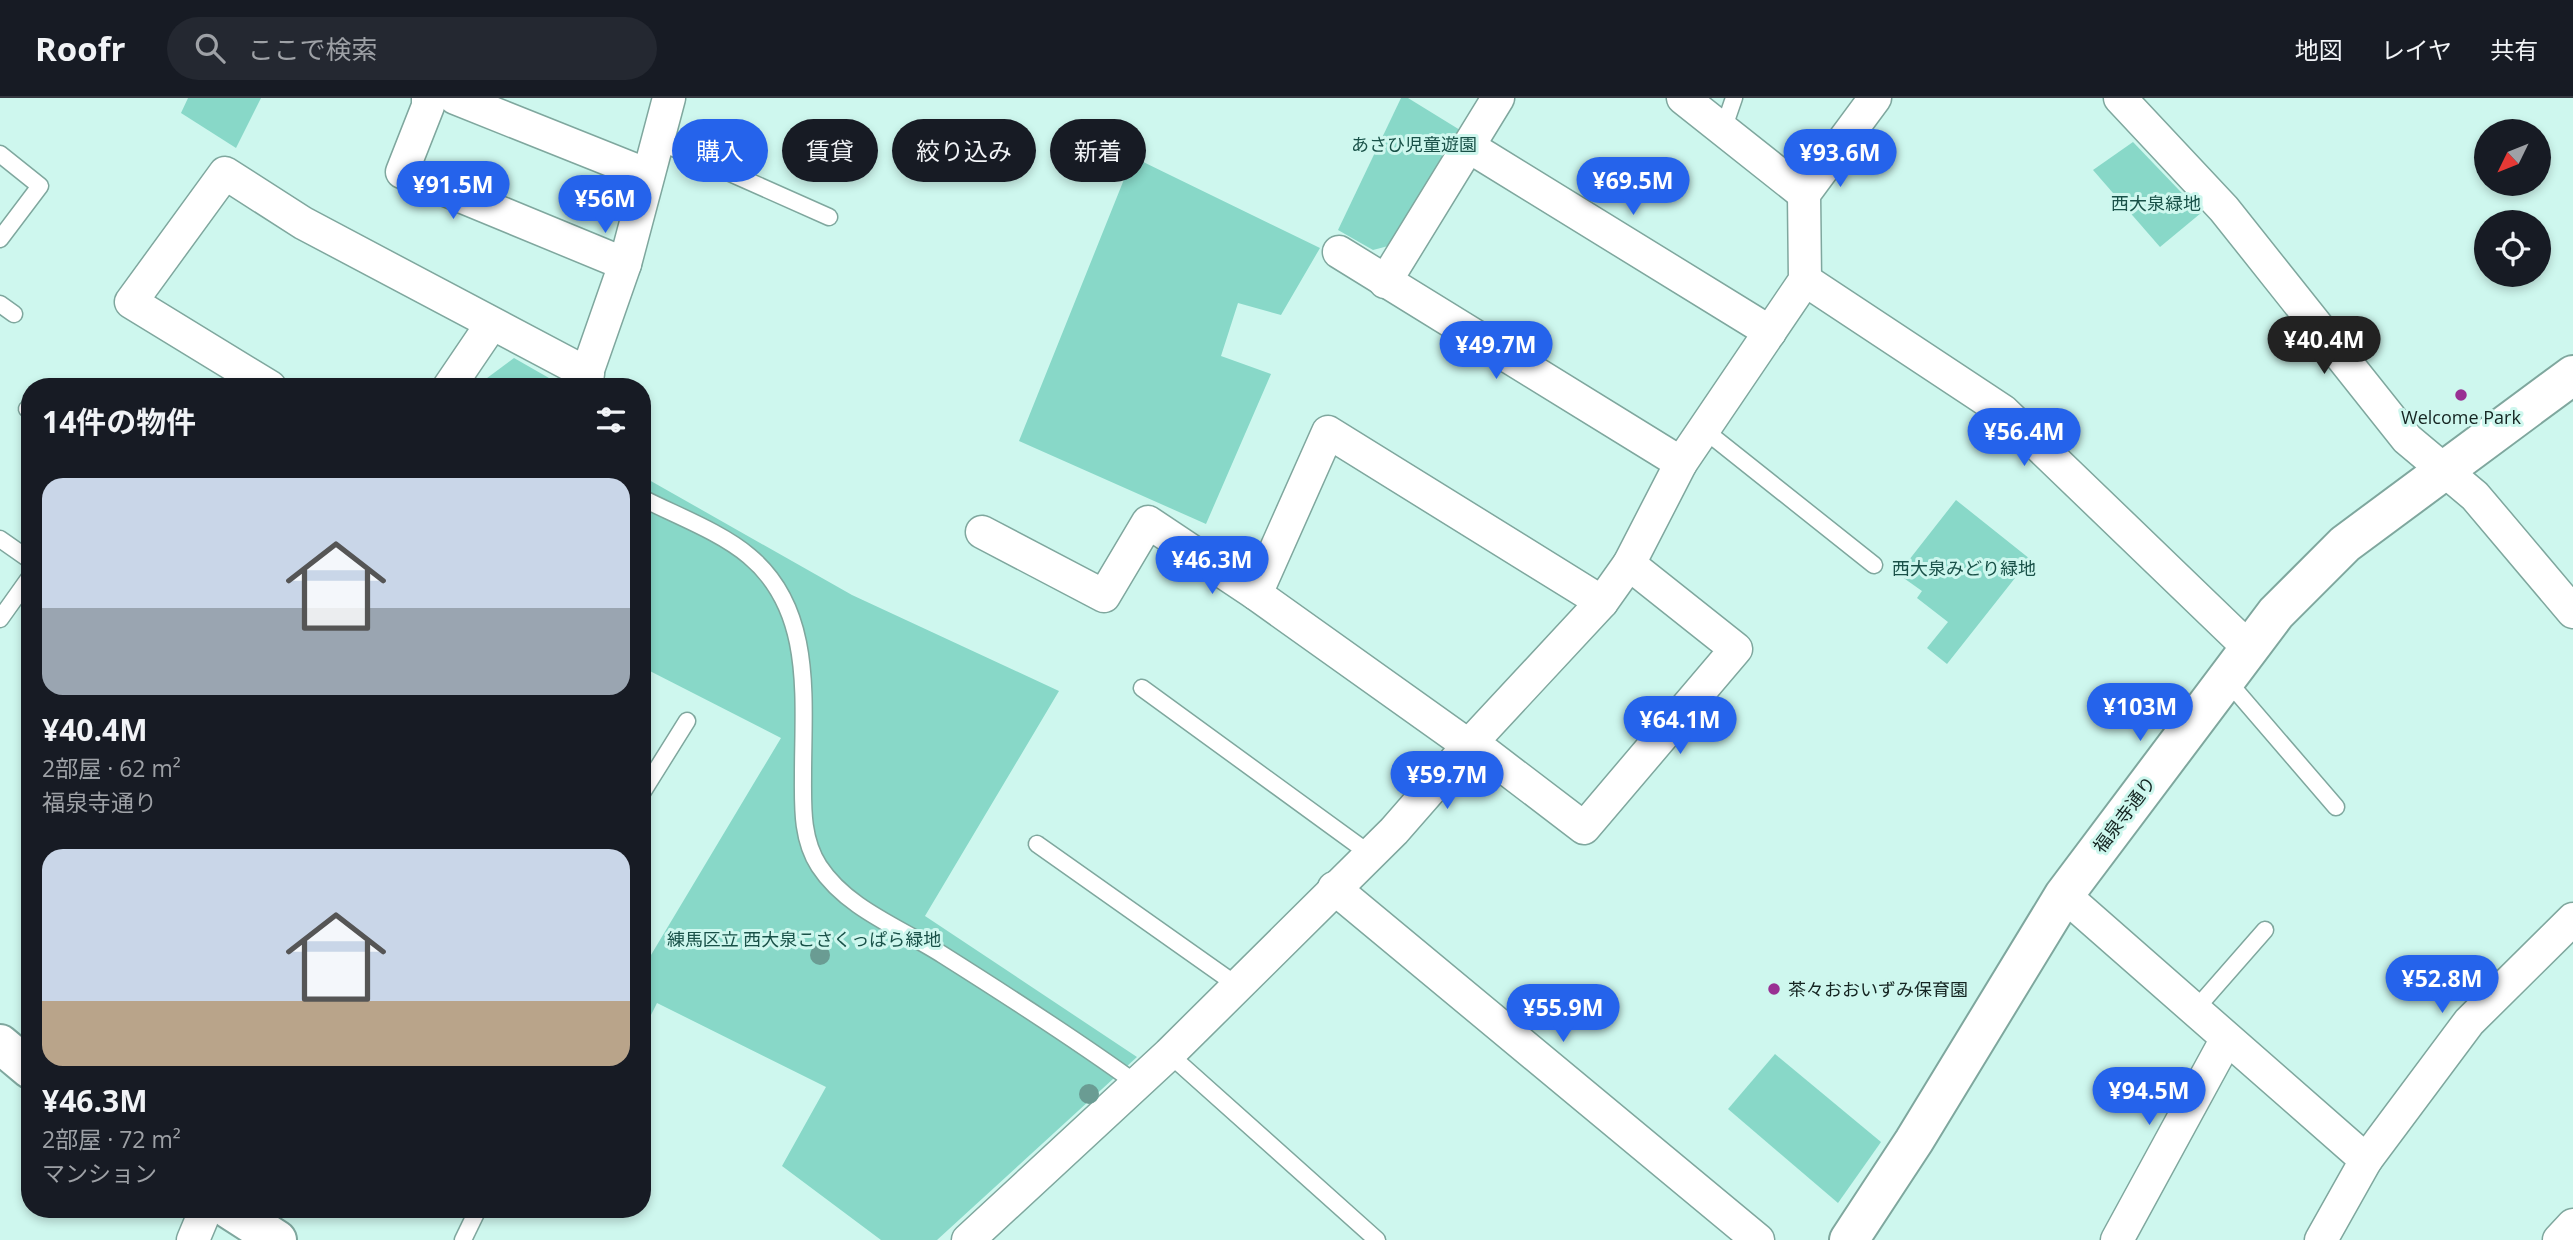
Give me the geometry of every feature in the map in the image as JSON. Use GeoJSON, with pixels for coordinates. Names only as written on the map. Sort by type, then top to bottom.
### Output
{"type":"FeatureCollection","features":[{"type":"Feature","properties":{"kind":"street"},"geometry":{"type":"LineString","coordinates":[[428,98],[428,106],[402,172],[625,264]]}},
{"type":"Feature","properties":{"kind":"street"},"geometry":{"type":"LineString","coordinates":[[455,98],[648,175]]}},
{"type":"Feature","properties":{"kind":"street"},"geometry":{"type":"LineString","coordinates":[[586,378],[625,264],[670,98]]}},
{"type":"Feature","properties":{"kind":"street"},"geometry":{"type":"LineString","coordinates":[[1384,282],[1498,98]]}},
{"type":"Feature","properties":{"kind":"street"},"geometry":{"type":"LineString","coordinates":[[1683,98],[1804,194]]}},
{"type":"Feature","properties":{"kind":"street"},"geometry":{"type":"LineString","coordinates":[[968,1240],[1169,1055],[1370,854],[1602,602],[1629,564],[1681,463],[1805,280],[1804,194],[1875,98]]}},
{"type":"Feature","properties":{"kind":"street"},"geometry":{"type":"LineString","coordinates":[[2120,98],[2224,209],[2407,439],[2475,496],[2573,612]]}},
{"type":"Feature","properties":{"kind":"street"},"geometry":{"type":"LineString","coordinates":[[1468,146],[1770,332]]}},
{"type":"Feature","properties":{"kind":"street"},"geometry":{"type":"LineString","coordinates":[[255,378],[131,302],[225,173],[303,223],[491,325],[582,378]]}},
{"type":"Feature","properties":{"kind":"street"},"geometry":{"type":"LineString","coordinates":[[1339,253],[1681,463]]}},
{"type":"Feature","properties":{"kind":"street"},"geometry":{"type":"LineString","coordinates":[[1805,280],[2003,411],[2249,648]]}},
{"type":"Feature","properties":{"kind":"street"},"geometry":{"type":"LineString","coordinates":[[455,378],[491,325]]}},
{"type":"Feature","properties":{"kind":"street","name":"福泉寺通り"},"geometry":{"type":"LineString","coordinates":[[1849,1240],[2064,895],[2225,678],[2293,594],[2345,544],[2573,375]]}},
{"type":"Feature","properties":{"kind":"street"},"geometry":{"type":"LineString","coordinates":[[1256,594],[1328,432],[1602,602]]}},
{"type":"Feature","properties":{"kind":"street"},"geometry":{"type":"LineString","coordinates":[[982,532],[1104,596],[1147,522],[1256,594],[1470,744],[1584,828],[1736,649],[1629,564]]}},
{"type":"Feature","properties":{"kind":"street"},"geometry":{"type":"LineString","coordinates":[[1334,888],[1758,1240]]}},
{"type":"Feature","properties":{"kind":"street"},"geometry":{"type":"LineString","coordinates":[[2064,895],[2366,1160]]}},
{"type":"Feature","properties":{"kind":"street"},"geometry":{"type":"LineString","coordinates":[[2321,1240],[2366,1160],[2469,1022],[2573,919]]}},
{"type":"Feature","properties":{"kind":"street"},"geometry":{"type":"LineString","coordinates":[[2117,1240],[2227,1040]]}},
{"type":"Feature","properties":{"kind":"street"},"geometry":{"type":"LineString","coordinates":[[0,1044],[21,1062]]}},
{"type":"Feature","properties":{"kind":"street"},"geometry":{"type":"LineString","coordinates":[[193,1240],[202,1218]]}},
{"type":"Feature","properties":{"kind":"street"},"geometry":{"type":"LineString","coordinates":[[243,1218],[277,1240]]}},
{"type":"Feature","properties":{"kind":"street"},"geometry":{"type":"LineString","coordinates":[[2559,1240],[2573,1225]]}},
{"type":"Feature","properties":{"kind":"lane"},"geometry":{"type":"LineString","coordinates":[[1723,130],[1734,98]]}},
{"type":"Feature","properties":{"kind":"lane"},"geometry":{"type":"LineString","coordinates":[[657,141],[829,217]]}},
{"type":"Feature","properties":{"kind":"lane"},"geometry":{"type":"LineString","coordinates":[[0,154],[40,186],[0,239]]}},
{"type":"Feature","properties":{"kind":"lane"},"geometry":{"type":"LineString","coordinates":[[0,304],[14,314]]}},
{"type":"Feature","properties":{"kind":"lane"},"geometry":{"type":"LineString","coordinates":[[1703,429],[1874,565]]}},
{"type":"Feature","properties":{"kind":"lane"},"geometry":{"type":"LineString","coordinates":[[651,503],[750,556],[784,597],[796,630],[803,667],[805,833],[815,859],[832,883],[871,913],[942,954],[1137,1084]]}},
{"type":"Feature","properties":{"kind":"lane"},"geometry":{"type":"LineString","coordinates":[[0,539],[21,553]]}},
{"type":"Feature","properties":{"kind":"lane"},"geometry":{"type":"LineString","coordinates":[[0,619],[21,590]]}},
{"type":"Feature","properties":{"kind":"lane"},"geometry":{"type":"LineString","coordinates":[[2225,678],[2336,807]]}},
{"type":"Feature","properties":{"kind":"lane"},"geometry":{"type":"LineString","coordinates":[[1142,688],[1370,854]]}},
{"type":"Feature","properties":{"kind":"lane"},"geometry":{"type":"LineString","coordinates":[[651,775],[687,721]]}},
{"type":"Feature","properties":{"kind":"lane"},"geometry":{"type":"LineString","coordinates":[[1037,844],[1238,986]]}},
{"type":"Feature","properties":{"kind":"lane"},"geometry":{"type":"LineString","coordinates":[[2194,1011],[2265,930]]}},
{"type":"Feature","properties":{"kind":"lane"},"geometry":{"type":"LineString","coordinates":[[1169,1055],[1377,1240]]}},
{"type":"Feature","properties":{"kind":"lane"},"geometry":{"type":"LineString","coordinates":[[463,1240],[474,1218]]}},
{"type":"Feature","properties":{"kind":"green space"},"geometry":{"type":"Polygon","coordinates":[[[188,98],[261,98],[236,148],[181,113],[188,98]]]}},
{"type":"Feature","properties":{"kind":"green space","name":"あさひ児童遊園"},"geometry":{"type":"Polygon","coordinates":[[[1401,98],[1408,98],[1460,130],[1392,245],[1373,250],[1338,230],[1401,98]]]}},
{"type":"Feature","properties":{"kind":"green space","name":"西大泉緑地"},"geometry":{"type":"Polygon","coordinates":[[[2133,142],[2201,213],[2160,247],[2093,170],[2133,142]]]}},
{"type":"Feature","properties":{"kind":"green space"},"geometry":{"type":"Polygon","coordinates":[[[1146,163],[1320,248],[1281,315],[1238,303],[1221,356],[1271,374],[1206,524],[1019,441],[1123,182],[1146,182],[1146,163]]]}},
{"type":"Feature","properties":{"kind":"green space"},"geometry":{"type":"Polygon","coordinates":[[[514,358],[549,378],[487,378],[514,358]]]}},
{"type":"Feature","properties":{"kind":"green space","name":"練馬区立 西大泉こさくっぱら緑地"},"geometry":{"type":"Polygon","coordinates":[[[651,481],[852,595],[1059,691],[925,916],[1137,1057],[937,1240],[881,1240],[782,1166],[826,1087],[657,1003],[651,1015],[651,955],[781,738],[651,672],[651,481]]]}},
{"type":"Feature","properties":{"kind":"green space","name":"西大泉みどり緑地"},"geometry":{"type":"Polygon","coordinates":[[[1956,500],[2030,559],[1947,664],[1927,648],[1948,622],[1917,598],[1922,591],[1898,574],[1956,500]]]}},
{"type":"Feature","properties":{"kind":"green space"},"geometry":{"type":"Polygon","coordinates":[[[1775,1054],[1881,1142],[1838,1203],[1728,1109],[1775,1054]]]}},
{"type":"Feature","properties":{"kind":"place","name":"Welcome Park"},"geometry":{"type":"Point","coordinates":[2461,395]}},
{"type":"Feature","properties":{"kind":"place","name":"茶々おおいずみ保育園"},"geometry":{"type":"Point","coordinates":[1774,989]}}]}
